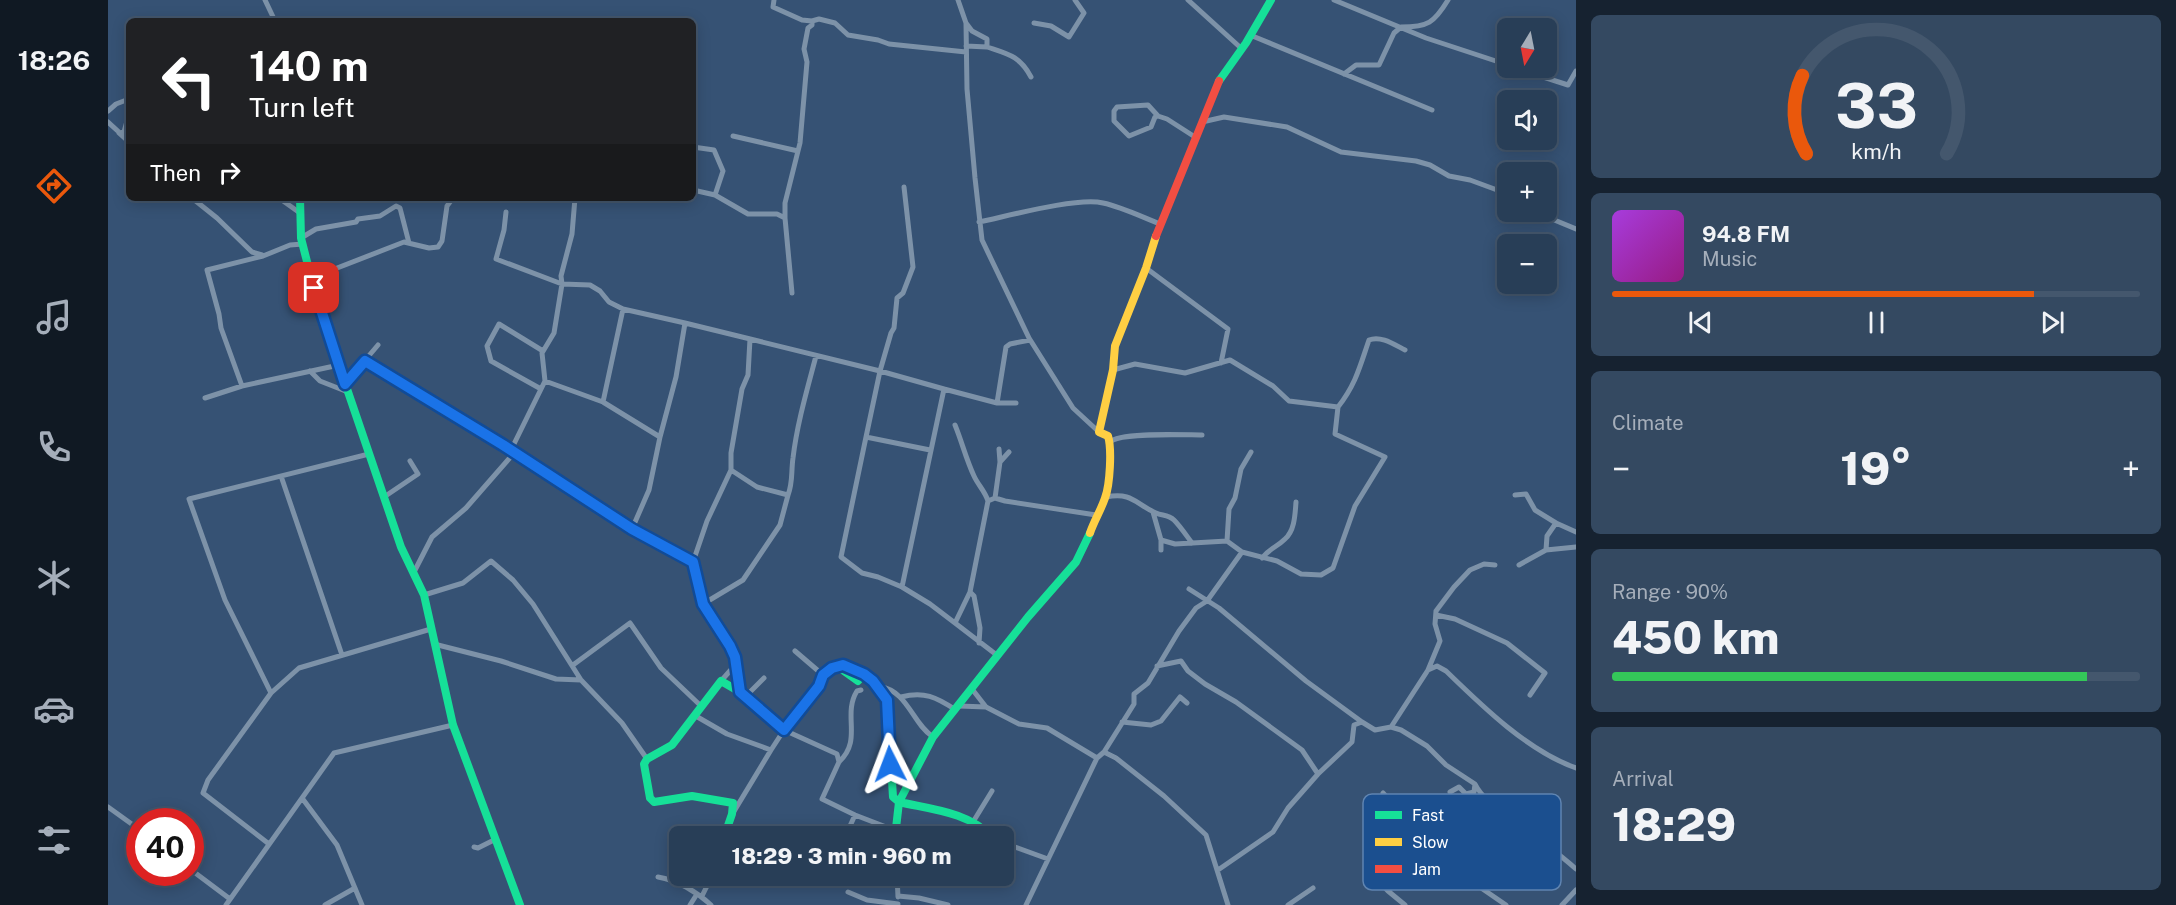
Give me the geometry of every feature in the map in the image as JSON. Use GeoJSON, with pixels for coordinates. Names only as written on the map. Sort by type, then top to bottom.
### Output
{"type":"FeatureCollection","features":[{"type":"Feature","properties":{"kind":"street"},"geometry":{"type":"LineString","coordinates":[[265,0],[274,18]]}},
{"type":"Feature","properties":{"kind":"street"},"geometry":{"type":"LineString","coordinates":[[774,0],[773,7],[802,20],[819,19],[835,23],[848,35],[889,44],[966,49],[987,47],[1008,54],[1024,64],[1030,77]]}},
{"type":"Feature","properties":{"kind":"street"},"geometry":{"type":"LineString","coordinates":[[958,0],[966,23],[972,31],[987,39],[987,47]]}},
{"type":"Feature","properties":{"kind":"street"},"geometry":{"type":"LineString","coordinates":[[1035,23],[1052,26],[1069,37],[1084,13],[1075,0]]}},
{"type":"Feature","properties":{"kind":"street"},"geometry":{"type":"LineString","coordinates":[[1188,0],[1242,49]]}},
{"type":"Feature","properties":{"kind":"street"},"geometry":{"type":"LineString","coordinates":[[1099,432],[1113,370],[1115,346],[1146,268],[1160,224],[1220,80],[1242,49],[1271,0]]}},
{"type":"Feature","properties":{"kind":"street"},"geometry":{"type":"LineString","coordinates":[[1334,0],[1497,61]]}},
{"type":"Feature","properties":{"kind":"street"},"geometry":{"type":"LineString","coordinates":[[1344,74],[1356,64],[1379,65],[1394,33],[1401,27],[1417,27],[1437,18],[1448,0]]}},
{"type":"Feature","properties":{"kind":"street"},"geometry":{"type":"LineString","coordinates":[[792,292],[785,204],[798,151],[807,62],[804,49],[808,28],[812,25],[812,21]]}},
{"type":"Feature","properties":{"kind":"street"},"geometry":{"type":"LineString","coordinates":[[895,826],[899,802],[933,737],[1076,562],[1106,497],[1111,447],[1108,436],[1099,432],[1073,408],[1030,340],[982,240],[966,49],[966,23]]}},
{"type":"Feature","properties":{"kind":"street"},"geometry":{"type":"LineString","coordinates":[[1250,36],[1432,110]]}},
{"type":"Feature","properties":{"kind":"street"},"geometry":{"type":"LineString","coordinates":[[1546,78],[1568,85],[1576,71]]}},
{"type":"Feature","properties":{"kind":"street"},"geometry":{"type":"LineString","coordinates":[[108,111],[116,104],[126,100]]}},
{"type":"Feature","properties":{"kind":"street"},"geometry":{"type":"LineString","coordinates":[[1158,116],[1155,117],[1151,127],[1129,136],[1114,121],[1114,111],[1117,108],[1148,105],[1158,116],[1167,119],[1195,137]]}},
{"type":"Feature","properties":{"kind":"street"},"geometry":{"type":"LineString","coordinates":[[1202,122],[1224,117],[1287,127],[1341,152],[1416,161],[1430,165],[1449,176],[1470,180],[1497,190]]}},
{"type":"Feature","properties":{"kind":"street"},"geometry":{"type":"LineString","coordinates":[[108,122],[126,139]]}},
{"type":"Feature","properties":{"kind":"street"},"geometry":{"type":"LineString","coordinates":[[119,133],[123,132],[126,123]]}},
{"type":"Feature","properties":{"kind":"street"},"geometry":{"type":"LineString","coordinates":[[733,136],[798,151]]}},
{"type":"Feature","properties":{"kind":"street"},"geometry":{"type":"LineString","coordinates":[[696,147],[714,150],[723,171],[715,195]]}},
{"type":"Feature","properties":{"kind":"street"},"geometry":{"type":"LineString","coordinates":[[904,187],[913,267],[903,292],[897,298],[894,328],[880,371],[841,557],[862,573],[902,587],[930,603],[998,656]]}},
{"type":"Feature","properties":{"kind":"street"},"geometry":{"type":"LineString","coordinates":[[696,191],[715,195],[748,214],[777,214],[785,218]]}},
{"type":"Feature","properties":{"kind":"street"},"geometry":{"type":"LineString","coordinates":[[197,201],[252,252],[263,256]]}},
{"type":"Feature","properties":{"kind":"street"},"geometry":{"type":"LineString","coordinates":[[283,201],[302,214]]}},
{"type":"Feature","properties":{"kind":"street"},"geometry":{"type":"LineString","coordinates":[[300,201],[302,241],[317,301],[401,547],[424,595],[453,725],[520,905]]}},
{"type":"Feature","properties":{"kind":"street"},"geometry":{"type":"LineString","coordinates":[[395,201],[396,206],[400,208],[409,243]]}},
{"type":"Feature","properties":{"kind":"street"},"geometry":{"type":"LineString","coordinates":[[311,275],[315,277],[404,242],[429,248],[438,247],[442,241],[447,206],[451,201]]}},
{"type":"Feature","properties":{"kind":"street"},"geometry":{"type":"LineString","coordinates":[[413,574],[432,537],[466,508],[512,452],[545,381],[543,351],[554,333],[562,284],[561,276],[572,234],[575,201]]}},
{"type":"Feature","properties":{"kind":"street"},"geometry":{"type":"LineString","coordinates":[[980,222],[1094,202],[1104,203],[1160,224]]}},
{"type":"Feature","properties":{"kind":"street"},"geometry":{"type":"LineString","coordinates":[[242,386],[221,327],[207,270],[263,256],[302,241],[316,229],[380,216],[396,206]]}},
{"type":"Feature","properties":{"kind":"street"},"geometry":{"type":"LineString","coordinates":[[506,212],[504,230],[496,258],[562,284],[590,285],[600,291],[609,302],[623,309],[880,371],[998,403],[1016,403]]}},
{"type":"Feature","properties":{"kind":"street"},"geometry":{"type":"LineString","coordinates":[[1557,221],[1576,229]]}},
{"type":"Feature","properties":{"kind":"street"},"geometry":{"type":"LineString","coordinates":[[1146,268],[1228,329],[1221,363]]}},
{"type":"Feature","properties":{"kind":"street"},"geometry":{"type":"LineString","coordinates":[[603,402],[623,309]]}},
{"type":"Feature","properties":{"kind":"street"},"geometry":{"type":"LineString","coordinates":[[632,529],[649,490],[676,377],[685,323]]}},
{"type":"Feature","properties":{"kind":"street"},"geometry":{"type":"LineString","coordinates":[[541,389],[491,361],[487,346],[499,324],[543,351]]}},
{"type":"Feature","properties":{"kind":"street"},"geometry":{"type":"LineString","coordinates":[[742,694],[735,657],[703,604],[693,562],[707,521],[731,470],[731,453],[742,389],[748,375],[750,339]]}},
{"type":"Feature","properties":{"kind":"street"},"geometry":{"type":"LineString","coordinates":[[1161,540],[1175,544],[1227,542],[1242,552],[1277,561],[1301,574],[1321,575],[1333,568],[1355,506],[1385,457],[1335,434],[1338,407],[1362,367],[1369,340],[1381,339],[1405,350]]}},
{"type":"Feature","properties":{"kind":"street"},"geometry":{"type":"LineString","coordinates":[[998,403],[1006,347],[1030,340]]}},
{"type":"Feature","properties":{"kind":"street"},"geometry":{"type":"LineString","coordinates":[[347,388],[364,361],[378,345]]}},
{"type":"Feature","properties":{"kind":"street"},"geometry":{"type":"LineString","coordinates":[[703,604],[743,580],[780,525],[792,483],[792,460],[816,356]]}},
{"type":"Feature","properties":{"kind":"street"},"geometry":{"type":"LineString","coordinates":[[1113,370],[1135,364],[1185,373],[1230,360],[1273,386],[1289,402],[1338,407]]}},
{"type":"Feature","properties":{"kind":"street"},"geometry":{"type":"LineString","coordinates":[[364,361],[632,529],[693,562]]}},
{"type":"Feature","properties":{"kind":"street"},"geometry":{"type":"LineString","coordinates":[[205,398],[242,386],[339,365]]}},
{"type":"Feature","properties":{"kind":"street"},"geometry":{"type":"LineString","coordinates":[[310,370],[320,381],[347,388]]}},
{"type":"Feature","properties":{"kind":"street"},"geometry":{"type":"LineString","coordinates":[[545,381],[603,402],[660,437]]}},
{"type":"Feature","properties":{"kind":"street"},"geometry":{"type":"LineString","coordinates":[[902,587],[944,389]]}},
{"type":"Feature","properties":{"kind":"street"},"geometry":{"type":"LineString","coordinates":[[955,425],[972,473],[988,501],[970,592],[955,624]]}},
{"type":"Feature","properties":{"kind":"street"},"geometry":{"type":"LineString","coordinates":[[1110,442],[1114,438],[1130,435],[1164,439],[1202,435]]}},
{"type":"Feature","properties":{"kind":"street"},"geometry":{"type":"LineString","coordinates":[[866,437],[930,450]]}},
{"type":"Feature","properties":{"kind":"street"},"geometry":{"type":"LineString","coordinates":[[995,498],[1000,462],[999,449]]}},
{"type":"Feature","properties":{"kind":"street"},"geometry":{"type":"LineString","coordinates":[[1000,462],[1009,452]]}},
{"type":"Feature","properties":{"kind":"street"},"geometry":{"type":"LineString","coordinates":[[1227,542],[1229,509],[1235,498],[1241,469],[1251,452]]}},
{"type":"Feature","properties":{"kind":"street"},"geometry":{"type":"LineString","coordinates":[[271,693],[225,600],[189,499],[369,454]]}},
{"type":"Feature","properties":{"kind":"street"},"geometry":{"type":"LineString","coordinates":[[384,498],[418,474],[410,461]]}},
{"type":"Feature","properties":{"kind":"street"},"geometry":{"type":"LineString","coordinates":[[731,470],[757,487],[788,495]]}},
{"type":"Feature","properties":{"kind":"street"},"geometry":{"type":"LineString","coordinates":[[281,476],[342,655]]}},
{"type":"Feature","properties":{"kind":"street"},"geometry":{"type":"LineString","coordinates":[[1515,495],[1526,494],[1535,510],[1576,532]]}},
{"type":"Feature","properties":{"kind":"street"},"geometry":{"type":"LineString","coordinates":[[1106,497],[1118,495],[1132,499],[1153,512],[1172,518],[1192,543]]}},
{"type":"Feature","properties":{"kind":"street"},"geometry":{"type":"LineString","coordinates":[[988,501],[995,498],[1096,515]]}},
{"type":"Feature","properties":{"kind":"street"},"geometry":{"type":"LineString","coordinates":[[1262,558],[1270,548],[1286,538],[1294,522],[1296,502]]}},
{"type":"Feature","properties":{"kind":"street"},"geometry":{"type":"LineString","coordinates":[[1153,512],[1161,540],[1161,550]]}},
{"type":"Feature","properties":{"kind":"street"},"geometry":{"type":"LineString","coordinates":[[1546,550],[1547,536],[1556,523]]}},
{"type":"Feature","properties":{"kind":"street"},"geometry":{"type":"LineString","coordinates":[[1519,566],[1546,550],[1576,547]]}},
{"type":"Feature","properties":{"kind":"street"},"geometry":{"type":"LineString","coordinates":[[1026,905],[1097,758],[1104,752],[1134,704],[1134,694],[1148,683],[1196,608],[1208,601],[1242,552]]}},
{"type":"Feature","properties":{"kind":"street"},"geometry":{"type":"LineString","coordinates":[[424,595],[463,583],[491,561],[513,580],[533,604],[581,680],[622,723],[647,759]]}},
{"type":"Feature","properties":{"kind":"street"},"geometry":{"type":"LineString","coordinates":[[1390,727],[1428,670],[1440,641],[1435,624],[1439,607],[1467,572],[1484,564],[1495,565]]}},
{"type":"Feature","properties":{"kind":"street"},"geometry":{"type":"LineString","coordinates":[[1189,589],[1208,601],[1306,681],[1362,722],[1375,730],[1390,727],[1401,729],[1427,746],[1446,765],[1475,784],[1481,794]]}},
{"type":"Feature","properties":{"kind":"street"},"geometry":{"type":"LineString","coordinates":[[970,592],[974,596],[980,628],[979,643]]}},
{"type":"Feature","properties":{"kind":"street"},"geometry":{"type":"LineString","coordinates":[[1436,615],[1455,618],[1507,643],[1545,673],[1530,695]]}},
{"type":"Feature","properties":{"kind":"street"},"geometry":{"type":"LineString","coordinates":[[573,665],[630,623],[661,669],[701,706]]}},
{"type":"Feature","properties":{"kind":"street"},"geometry":{"type":"LineString","coordinates":[[269,844],[203,793],[208,780],[271,693],[299,668],[431,629]]}},
{"type":"Feature","properties":{"kind":"street"},"geometry":{"type":"LineString","coordinates":[[434,644],[556,679],[581,680]]}},
{"type":"Feature","properties":{"kind":"street"},"geometry":{"type":"LineString","coordinates":[[795,651],[823,675]]}},
{"type":"Feature","properties":{"kind":"street"},"geometry":{"type":"LineString","coordinates":[[1157,666],[1181,660],[1188,671],[1236,702],[1302,750],[1318,774]]}},
{"type":"Feature","properties":{"kind":"street"},"geometry":{"type":"LineString","coordinates":[[732,814],[733,803],[718,798],[680,796],[654,802],[650,798],[644,764],[647,759],[672,746],[736,664]]}},
{"type":"Feature","properties":{"kind":"street"},"geometry":{"type":"LineString","coordinates":[[728,826],[732,814],[784,730],[819,686],[823,675],[837,666],[858,681],[864,674],[879,686],[887,700],[893,797],[899,802],[973,822],[980,826]]}},
{"type":"Feature","properties":{"kind":"street"},"geometry":{"type":"LineString","coordinates":[[1428,670],[1437,666],[1446,671],[1513,731],[1551,758],[1576,768]]}},
{"type":"Feature","properties":{"kind":"street"},"geometry":{"type":"LineString","coordinates":[[742,694],[764,678]]}},
{"type":"Feature","properties":{"kind":"street"},"geometry":{"type":"LineString","coordinates":[[721,681],[742,694],[784,730],[837,754],[839,762]]}},
{"type":"Feature","properties":{"kind":"street"},"geometry":{"type":"LineString","coordinates":[[879,686],[888,688],[901,697],[927,733],[933,737]]}},
{"type":"Feature","properties":{"kind":"street"},"geometry":{"type":"LineString","coordinates":[[972,689],[986,707],[1019,724],[1047,728],[1097,758]]}},
{"type":"Feature","properties":{"kind":"street"},"geometry":{"type":"LineString","coordinates":[[861,690],[857,691],[851,702],[853,735],[822,799],[878,826]]}},
{"type":"Feature","properties":{"kind":"street"},"geometry":{"type":"LineString","coordinates":[[901,697],[915,693],[958,708],[986,707]]}},
{"type":"Feature","properties":{"kind":"street"},"geometry":{"type":"LineString","coordinates":[[1122,722],[1151,725],[1161,721],[1180,697],[1187,703]]}},
{"type":"Feature","properties":{"kind":"street"},"geometry":{"type":"LineString","coordinates":[[694,715],[727,734],[771,750]]}},
{"type":"Feature","properties":{"kind":"street"},"geometry":{"type":"LineString","coordinates":[[1218,870],[1273,832],[1288,807],[1352,742],[1354,725],[1362,722]]}},
{"type":"Feature","properties":{"kind":"street"},"geometry":{"type":"LineString","coordinates":[[226,905],[334,753],[453,725]]}},
{"type":"Feature","properties":{"kind":"street"},"geometry":{"type":"LineString","coordinates":[[1104,752],[1116,758],[1164,796],[1206,835],[1228,905]]}},
{"type":"Feature","properties":{"kind":"street"},"geometry":{"type":"LineString","coordinates":[[1449,792],[1459,787],[1466,794],[1474,792],[1475,784]]}},
{"type":"Feature","properties":{"kind":"street"},"geometry":{"type":"LineString","coordinates":[[973,822],[992,791]]}},
{"type":"Feature","properties":{"kind":"street"},"geometry":{"type":"LineString","coordinates":[[302,798],[337,845],[362,905]]}},
{"type":"Feature","properties":{"kind":"street"},"geometry":{"type":"LineString","coordinates":[[108,807],[126,820]]}},
{"type":"Feature","properties":{"kind":"street"},"geometry":{"type":"LineString","coordinates":[[850,826],[855,815]]}},
{"type":"Feature","properties":{"kind":"street"},"geometry":{"type":"LineString","coordinates":[[474,847],[478,848],[494,840]]}},
{"type":"Feature","properties":{"kind":"street"},"geometry":{"type":"LineString","coordinates":[[1014,847],[1048,859]]}},
{"type":"Feature","properties":{"kind":"street"},"geometry":{"type":"LineString","coordinates":[[1561,856],[1576,869]]}},
{"type":"Feature","properties":{"kind":"street"},"geometry":{"type":"LineString","coordinates":[[658,878],[673,880],[711,905]]}},
{"type":"Feature","properties":{"kind":"street"},"geometry":{"type":"LineString","coordinates":[[204,880],[230,899]]}},
{"type":"Feature","properties":{"kind":"street"},"geometry":{"type":"LineString","coordinates":[[690,905],[705,886]]}},
{"type":"Feature","properties":{"kind":"street"},"geometry":{"type":"LineString","coordinates":[[848,892],[867,900],[898,904],[898,886]]}},
{"type":"Feature","properties":{"kind":"street"},"geometry":{"type":"LineString","coordinates":[[324,905],[355,888]]}},
{"type":"Feature","properties":{"kind":"street"},"geometry":{"type":"LineString","coordinates":[[1288,905],[1313,888]]}},
{"type":"Feature","properties":{"kind":"street"},"geometry":{"type":"LineString","coordinates":[[1484,890],[1506,905]]}},
{"type":"Feature","properties":{"kind":"street"},"geometry":{"type":"LineString","coordinates":[[1562,905],[1576,890]]}},
{"type":"Feature","properties":{"kind":"street"},"geometry":{"type":"LineString","coordinates":[[1388,891],[1405,905]]}},
{"type":"Feature","properties":{"kind":"street"},"geometry":{"type":"LineString","coordinates":[[898,896],[920,898],[948,905]]}},
{"type":"Feature","properties":{"kind":"traffic: fast"},"geometry":{"type":"LineString","coordinates":[[1219,81],[1246,43],[1271,0]]}},
{"type":"Feature","properties":{"kind":"traffic: fast"},"geometry":{"type":"LineString","coordinates":[[300,201],[301,238],[317,301],[401,547],[424,595],[453,725],[520,905]]}},
{"type":"Feature","properties":{"kind":"traffic: fast"},"geometry":{"type":"LineString","coordinates":[[896,826],[899,802],[933,737],[1028,617],[1076,562],[1090,533]]}},
{"type":"Feature","properties":{"kind":"traffic: fast"},"geometry":{"type":"LineString","coordinates":[[728,826],[733,803],[692,796],[654,802],[650,798],[644,764],[647,759],[672,745],[721,681],[740,692],[784,730],[819,686],[823,675],[837,666],[858,681],[864,674],[879,686],[887,700],[893,797],[899,802],[961,817],[978,826]]}},
{"type":"Feature","properties":{"kind":"traffic: slow"},"geometry":{"type":"LineString","coordinates":[[1090,533],[1108,485],[1110,458],[1108,436],[1099,432],[1113,370],[1115,346],[1146,268],[1156,236]]}},
{"type":"Feature","properties":{"kind":"traffic: jam"},"geometry":{"type":"LineString","coordinates":[[1156,236],[1219,81]]}},
{"type":"Feature","properties":{"kind":"route"},"geometry":{"type":"LineString","coordinates":[[314,288],[345,384],[365,361],[503,445],[632,529],[693,562],[703,604],[735,657],[740,692],[784,730],[819,686],[823,675],[832,668],[843,665],[864,674],[879,686],[887,700],[890,764]]}}]}
